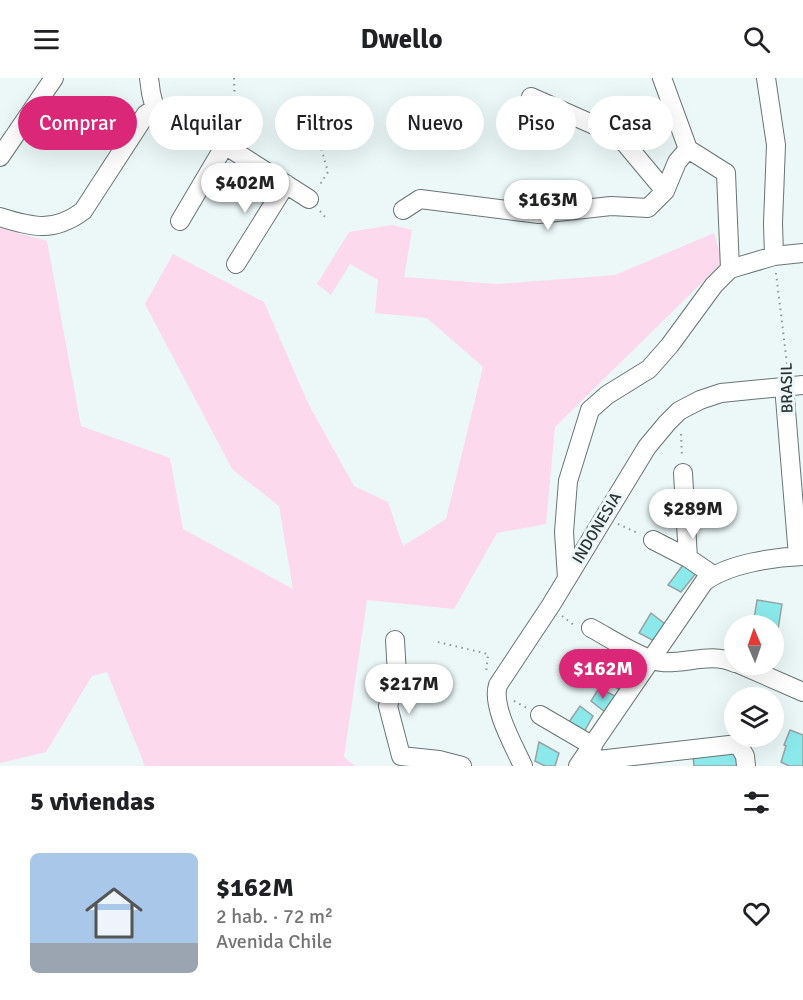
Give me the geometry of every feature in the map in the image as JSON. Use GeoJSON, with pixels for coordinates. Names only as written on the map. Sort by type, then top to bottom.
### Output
{"type":"FeatureCollection","features":[{"type":"Feature","properties":{"kind":"street"},"geometry":{"type":"LineString","coordinates":[[0,157],[54,78]]}},
{"type":"Feature","properties":{"kind":"street"},"geometry":{"type":"LineString","coordinates":[[149,78],[153,96]]}},
{"type":"Feature","properties":{"kind":"street"},"geometry":{"type":"LineString","coordinates":[[663,78],[688,149],[726,173],[730,269]]}},
{"type":"Feature","properties":{"kind":"street"},"geometry":{"type":"LineString","coordinates":[[766,78],[776,145],[774,256]]}},
{"type":"Feature","properties":{"kind":"street"},"geometry":{"type":"LineString","coordinates":[[0,217],[32,227],[46,227],[70,220],[83,211],[146,114],[149,114]]}},
{"type":"Feature","properties":{"kind":"street"},"geometry":{"type":"LineString","coordinates":[[576,117],[619,136],[665,191]]}},
{"type":"Feature","properties":{"kind":"street"},"geometry":{"type":"LineString","coordinates":[[403,210],[420,200],[539,214],[611,206],[648,208],[665,191],[677,162],[688,149]]}},
{"type":"Feature","properties":{"kind":"street"},"geometry":{"type":"LineString","coordinates":[[180,221],[230,150]]}},
{"type":"Feature","properties":{"kind":"street"},"geometry":{"type":"LineString","coordinates":[[233,150],[309,200]]}},
{"type":"Feature","properties":{"kind":"street"},"geometry":{"type":"LineString","coordinates":[[236,264],[286,184]]}},
{"type":"Feature","properties":{"kind":"street"},"geometry":{"type":"LineString","coordinates":[[567,578],[564,532],[568,481],[590,410],[608,394],[648,369],[670,345],[714,285],[730,269],[774,256],[803,253]]}},
{"type":"Feature","properties":{"kind":"street","name":"INDONESIA"},"geometry":{"type":"LineString","coordinates":[[497,689],[647,447],[679,411],[700,400],[721,393],[803,385]]}},
{"type":"Feature","properties":{"kind":"street","name":"BRASIL"},"geometry":{"type":"LineString","coordinates":[[784,386],[801,556]]}},
{"type":"Feature","properties":{"kind":"street"},"geometry":{"type":"LineString","coordinates":[[683,473],[688,558]]}},
{"type":"Feature","properties":{"kind":"street"},"geometry":{"type":"LineString","coordinates":[[654,540],[713,574]]}},
{"type":"Feature","properties":{"kind":"street"},"geometry":{"type":"LineString","coordinates":[[580,764],[652,660],[688,602],[704,582],[713,574],[731,567],[801,556]]}},
{"type":"Feature","properties":{"kind":"street"},"geometry":{"type":"LineString","coordinates":[[591,628],[652,660],[676,662],[710,657],[724,660]]}},
{"type":"Feature","properties":{"kind":"street"},"geometry":{"type":"LineString","coordinates":[[395,640],[397,675],[388,706],[401,756],[439,760],[462,766]]}},
{"type":"Feature","properties":{"kind":"street"},"geometry":{"type":"LineString","coordinates":[[764,675],[803,692]]}},
{"type":"Feature","properties":{"kind":"street"},"geometry":{"type":"LineString","coordinates":[[497,689],[498,707],[523,766]]}},
{"type":"Feature","properties":{"kind":"street"},"geometry":{"type":"LineString","coordinates":[[540,715],[593,746]]}},
{"type":"Feature","properties":{"kind":"street"},"geometry":{"type":"LineString","coordinates":[[580,764],[738,744],[745,756],[746,766]]}},
{"type":"Feature","properties":{"kind":"path"},"geometry":{"type":"LineString","coordinates":[[233,96],[234,78]]}},
{"type":"Feature","properties":{"kind":"path"},"geometry":{"type":"LineString","coordinates":[[322,150],[328,172],[309,200],[326,218]]}},
{"type":"Feature","properties":{"kind":"path","name":"BRASIL"},"geometry":{"type":"LineString","coordinates":[[774,256],[788,371],[784,386]]}},
{"type":"Feature","properties":{"kind":"path"},"geometry":{"type":"LineString","coordinates":[[679,411],[683,473]]}},
{"type":"Feature","properties":{"kind":"path"},"geometry":{"type":"LineString","coordinates":[[604,517],[654,540]]}},
{"type":"Feature","properties":{"kind":"path"},"geometry":{"type":"LineString","coordinates":[[551,605],[569,623],[581,629],[591,628]]}},
{"type":"Feature","properties":{"kind":"path"},"geometry":{"type":"LineString","coordinates":[[438,642],[488,654],[485,678],[497,689],[540,715]]}},
{"type":"Feature","properties":{"kind":"shaded area"},"geometry":{"type":"Polygon","coordinates":[[[392,225],[412,230],[404,277],[498,284],[615,275],[714,233],[723,262],[555,427],[546,524],[497,533],[454,609],[367,600],[344,757],[355,766],[145,766],[107,672],[92,676],[46,752],[0,763],[0,228],[47,241],[81,426],[170,458],[183,529],[293,589],[279,506],[232,469],[145,304],[173,254],[264,302],[308,403],[354,486],[388,502],[403,546],[446,519],[483,367],[427,318],[375,313],[378,280],[350,264],[331,295],[317,284],[349,232],[392,225]]]}},
{"type":"Feature","properties":{"kind":"building"},"geometry":{"type":"Polygon","coordinates":[[[683,565],[697,572],[681,592],[668,585],[683,565]]]}},
{"type":"Feature","properties":{"kind":"building"},"geometry":{"type":"Polygon","coordinates":[[[757,600],[782,604],[780,615],[755,615],[757,600]]]}},
{"type":"Feature","properties":{"kind":"building"},"geometry":{"type":"Polygon","coordinates":[[[651,613],[665,624],[654,641],[639,633],[651,613]]]}},
{"type":"Feature","properties":{"kind":"building"},"geometry":{"type":"Polygon","coordinates":[[[623,656],[638,665],[622,691],[606,682],[623,656]]]}},
{"type":"Feature","properties":{"kind":"building"},"geometry":{"type":"Polygon","coordinates":[[[599,688],[617,697],[605,712],[591,701],[599,688]]]}},
{"type":"Feature","properties":{"kind":"building"},"geometry":{"type":"Polygon","coordinates":[[[580,706],[593,716],[584,732],[569,722],[580,706]]]}},
{"type":"Feature","properties":{"kind":"building"},"geometry":{"type":"Polygon","coordinates":[[[790,730],[803,735],[803,766],[789,766],[781,762],[786,746],[784,745],[790,730]]]}},
{"type":"Feature","properties":{"kind":"building"},"geometry":{"type":"Polygon","coordinates":[[[539,742],[559,753],[555,766],[545,766],[535,761],[539,742]]]}},
{"type":"Feature","properties":{"kind":"building"},"geometry":{"type":"Polygon","coordinates":[[[736,751],[738,766],[694,766],[693,755],[736,751]]]}}]}
